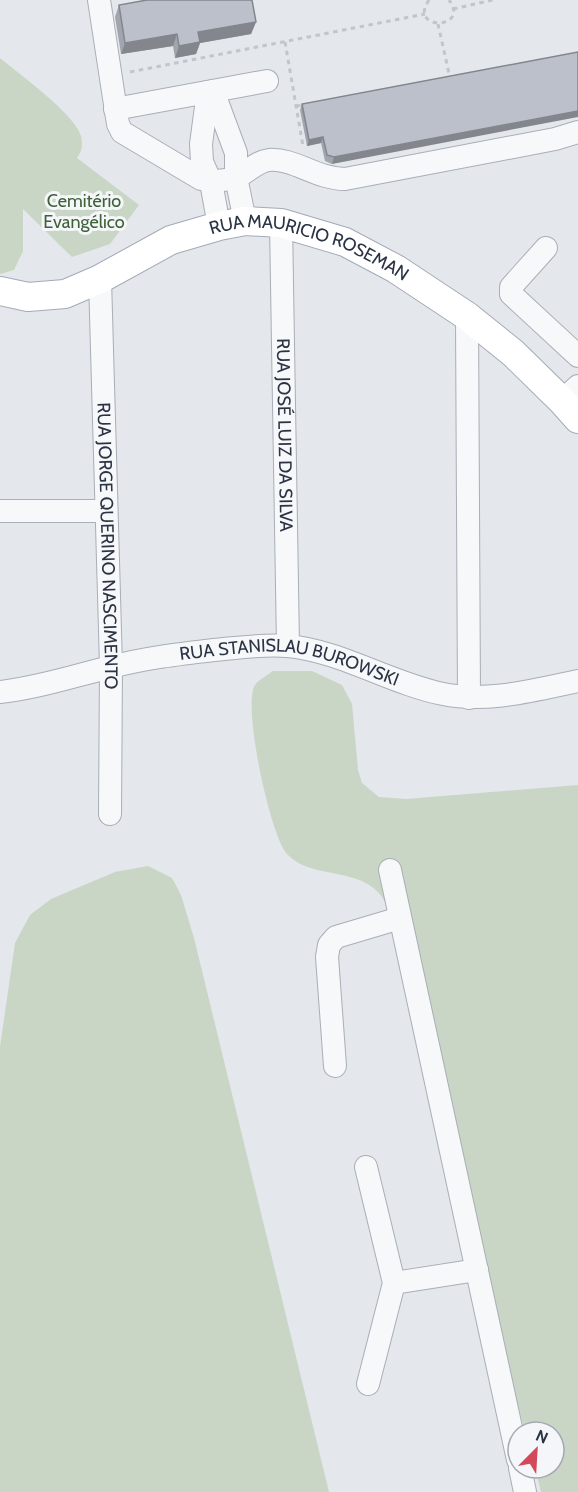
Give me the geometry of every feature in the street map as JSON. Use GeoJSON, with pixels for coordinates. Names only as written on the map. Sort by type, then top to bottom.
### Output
{"type":"FeatureCollection","features":[{"type":"Feature","properties":{"kind":"main road","name":"RUA MAURICIO ROSEMAN"},"geometry":{"type":"LineString","coordinates":[[0,291],[28,297],[65,294],[100,279],[171,240],[232,224],[281,222],[345,242],[396,269],[467,315],[573,402]]}},
{"type":"Feature","properties":{"kind":"street"},"geometry":{"type":"LineString","coordinates":[[99,0],[115,109],[122,132],[193,176],[211,182],[236,177],[257,163],[271,160],[287,162],[322,176],[345,179],[549,140],[578,132]]}},
{"type":"Feature","properties":{"kind":"street"},"geometry":{"type":"LineString","coordinates":[[115,109],[267,81]]}},
{"type":"Feature","properties":{"kind":"street"},"geometry":{"type":"LineString","coordinates":[[211,92],[236,153],[232,224]]}},
{"type":"Feature","properties":{"kind":"street"},"geometry":{"type":"LineString","coordinates":[[211,92],[201,144],[202,162],[232,224]]}},
{"type":"Feature","properties":{"kind":"street"},"geometry":{"type":"LineString","coordinates":[[201,144],[232,139]]}},
{"type":"Feature","properties":{"kind":"street","name":"RUA JOSÉ LUIZ DA SILVA"},"geometry":{"type":"LineString","coordinates":[[281,222],[288,646]]}},
{"type":"Feature","properties":{"kind":"street"},"geometry":{"type":"LineString","coordinates":[[546,248],[511,287],[510,291],[578,356]]}},
{"type":"Feature","properties":{"kind":"street","name":"RUA JORGE QUERINO NASCIMENTO"},"geometry":{"type":"LineString","coordinates":[[100,279],[111,666],[110,814]]}},
{"type":"Feature","properties":{"kind":"street"},"geometry":{"type":"LineString","coordinates":[[467,315],[469,698]]}},
{"type":"Feature","properties":{"kind":"street"},"geometry":{"type":"LineString","coordinates":[[0,511],[106,511]]}},
{"type":"Feature","properties":{"kind":"street","name":"RUA STANISLAU BUROWSKI"},"geometry":{"type":"LineString","coordinates":[[0,692],[30,689],[111,666],[174,655],[254,646],[288,646],[331,656],[441,694],[469,698],[506,695],[578,681]]}},
{"type":"Feature","properties":{"kind":"street"},"geometry":{"type":"LineString","coordinates":[[390,870],[509,1420]]}},
{"type":"Feature","properties":{"kind":"street"},"geometry":{"type":"LineString","coordinates":[[335,1066],[327,957],[329,945],[336,937],[400,918]]}},
{"type":"Feature","properties":{"kind":"street"},"geometry":{"type":"LineString","coordinates":[[366,1167],[394,1283],[368,1384]]}},
{"type":"Feature","properties":{"kind":"street"},"geometry":{"type":"LineString","coordinates":[[394,1283],[477,1270]]}},
{"type":"Feature","properties":{"kind":"path"},"geometry":{"type":"LineString","coordinates":[[429,0],[425,14],[433,23],[438,24],[449,20],[453,9],[448,0]]}},
{"type":"Feature","properties":{"kind":"path"},"geometry":{"type":"LineString","coordinates":[[453,9],[493,0]]}},
{"type":"Feature","properties":{"kind":"path"},"geometry":{"type":"LineString","coordinates":[[110,76],[425,14]]}},
{"type":"Feature","properties":{"kind":"path"},"geometry":{"type":"LineString","coordinates":[[438,24],[450,80]]}},
{"type":"Feature","properties":{"kind":"path"},"geometry":{"type":"LineString","coordinates":[[285,42],[307,170]]}},
{"type":"Feature","properties":{"kind":"path"},"geometry":{"type":"LineString","coordinates":[[296,106],[307,104]]}},
{"type":"Feature","properties":{"kind":"green space","name":"Cemitério Evangélico"},"geometry":{"type":"Polygon","coordinates":[[[0,58],[58,106],[77,127],[82,142],[77,158],[139,205],[110,244],[72,257],[23,209],[23,251],[14,270],[0,274],[0,58]]]}},
{"type":"Feature","properties":{"kind":"green space"},"geometry":{"type":"Polygon","coordinates":[[[273,671],[312,671],[342,685],[352,704],[358,770],[362,783],[379,797],[406,799],[578,785],[578,1492],[541,1492],[538,1480],[566,1480],[566,1420],[522,1420],[388,907],[368,884],[297,862],[287,854],[280,842],[266,797],[252,717],[252,697],[255,685],[273,671]]]}},
{"type":"Feature","properties":{"kind":"green space"},"geometry":{"type":"Polygon","coordinates":[[[148,866],[172,878],[181,895],[194,938],[329,1492],[0,1492],[0,1047],[15,943],[30,915],[51,899],[115,872],[148,866]]]}},
{"type":"Feature","properties":{"kind":"building"},"geometry":{"type":"Polygon","coordinates":[[[147,0],[252,0],[256,22],[198,32],[200,42],[179,46],[177,34],[125,43],[119,5],[147,0]]]}},
{"type":"Feature","properties":{"kind":"building"},"geometry":{"type":"Polygon","coordinates":[[[578,52],[578,111],[334,157],[327,155],[323,137],[309,140],[302,104],[578,52]]]}}]}
